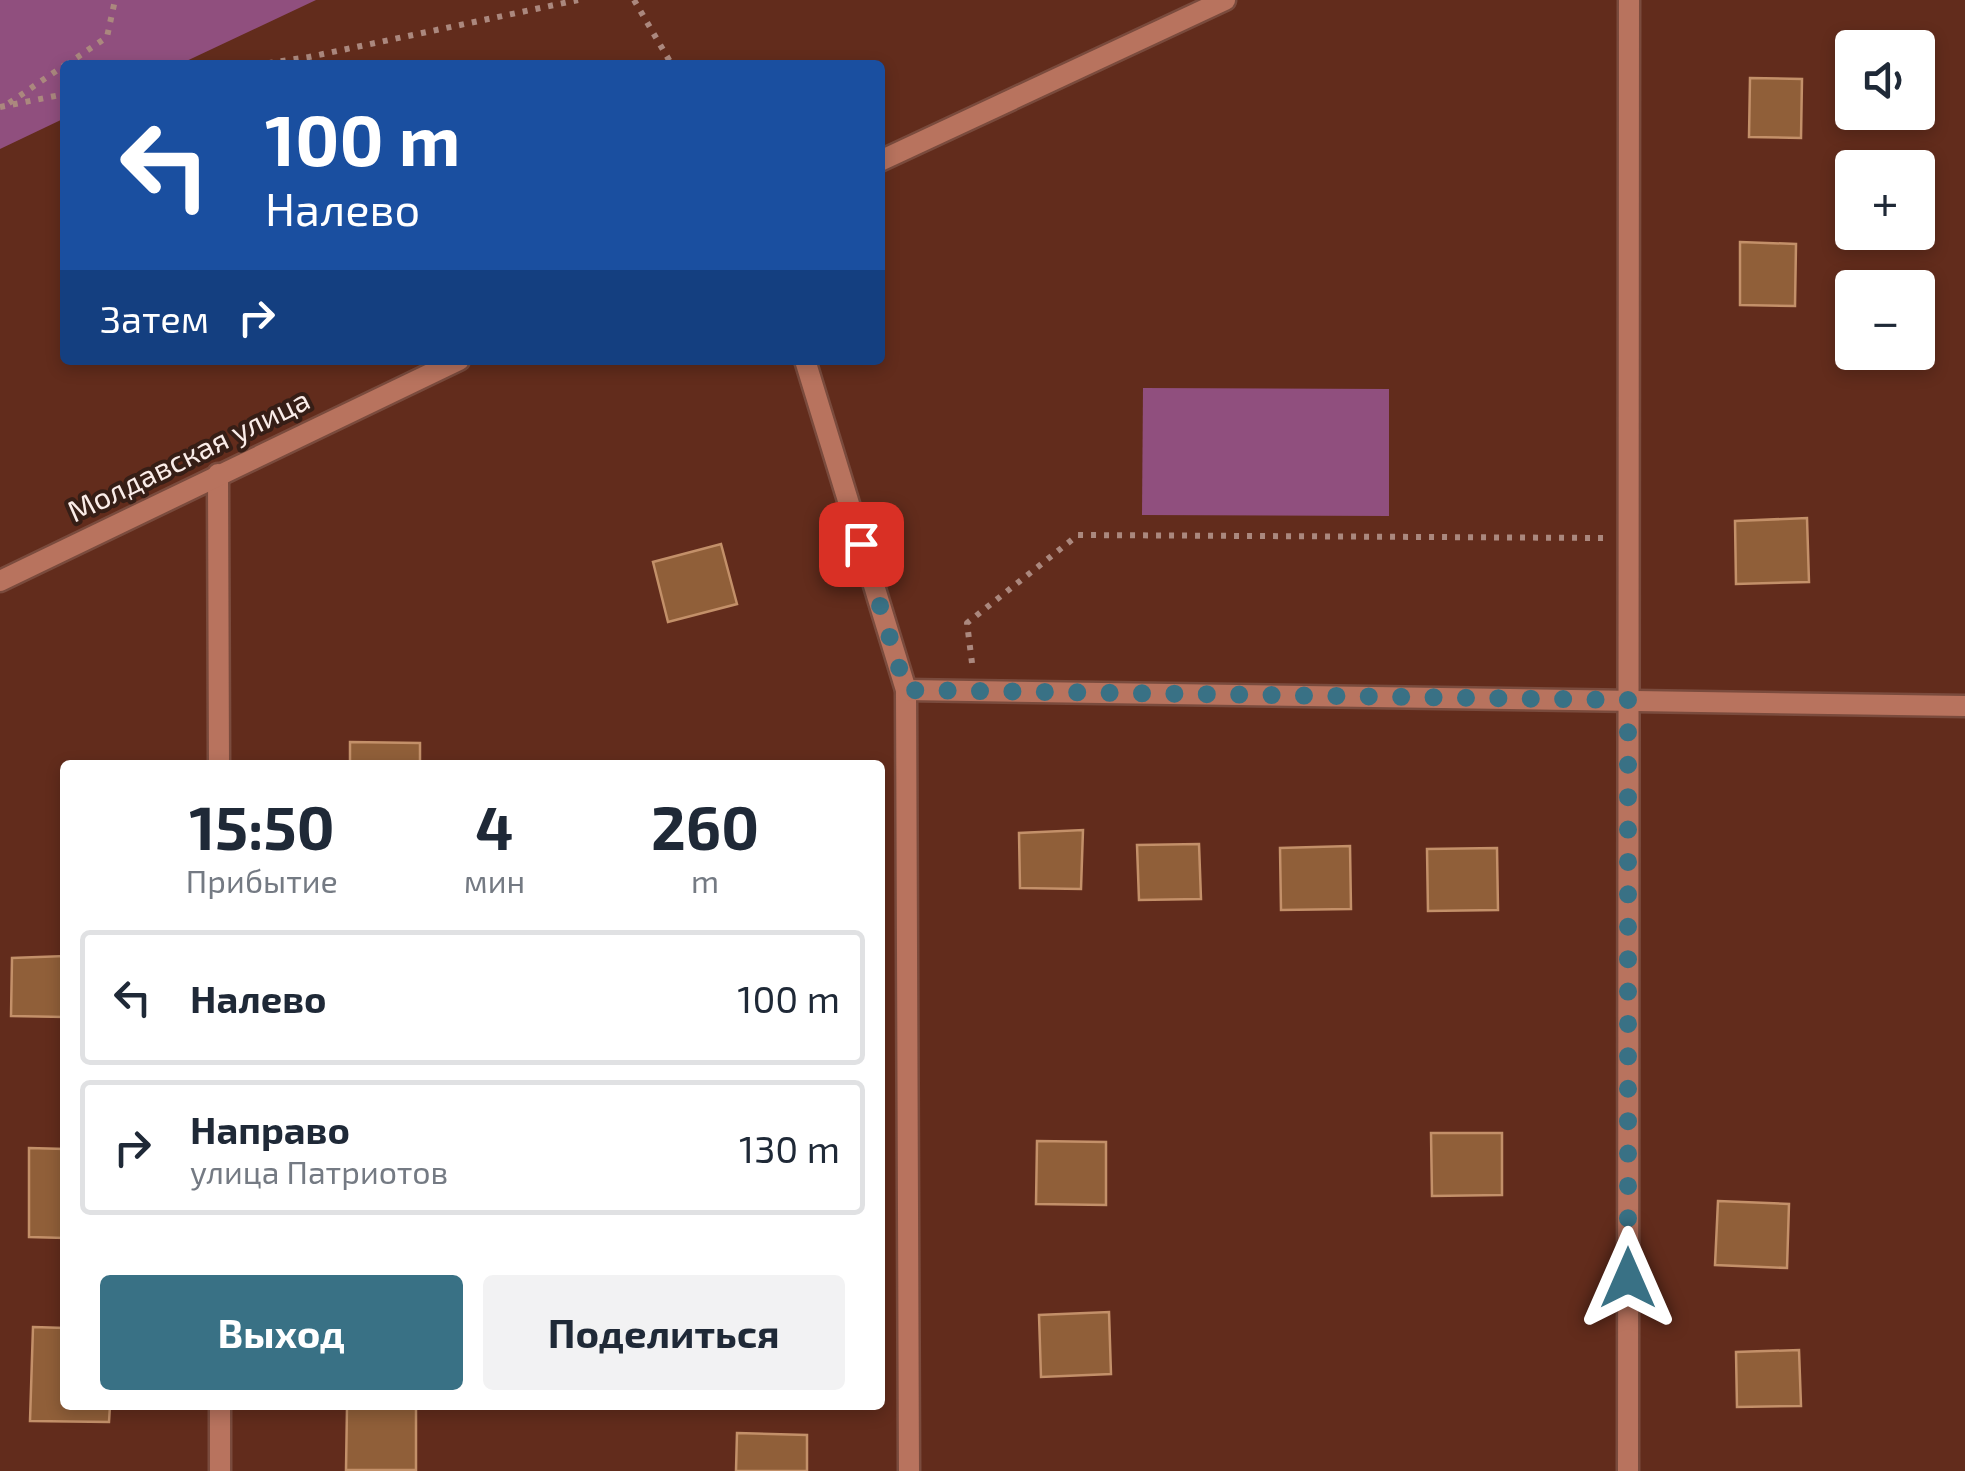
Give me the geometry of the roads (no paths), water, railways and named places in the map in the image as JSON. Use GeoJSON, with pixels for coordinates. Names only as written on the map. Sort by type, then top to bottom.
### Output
{"type":"FeatureCollection","features":[{"type":"Feature","properties":{"kind":"street"},"geometry":{"type":"LineString","coordinates":[[885,160],[1225,0]]}},
{"type":"Feature","properties":{"kind":"street"},"geometry":{"type":"LineString","coordinates":[[1628,1471],[1629,0]]}},
{"type":"Feature","properties":{"kind":"street","name":"Молдавская улица"},"geometry":{"type":"LineString","coordinates":[[0,580],[448,365]]}},
{"type":"Feature","properties":{"kind":"street"},"geometry":{"type":"LineString","coordinates":[[807,365],[906,690],[909,1471]]}},
{"type":"Feature","properties":{"kind":"street"},"geometry":{"type":"LineString","coordinates":[[218,474],[219,760]]}},
{"type":"Feature","properties":{"kind":"street"},"geometry":{"type":"LineString","coordinates":[[906,690],[1965,706]]}},
{"type":"Feature","properties":{"kind":"street"},"geometry":{"type":"LineString","coordinates":[[220,1410],[220,1471]]}}]}
